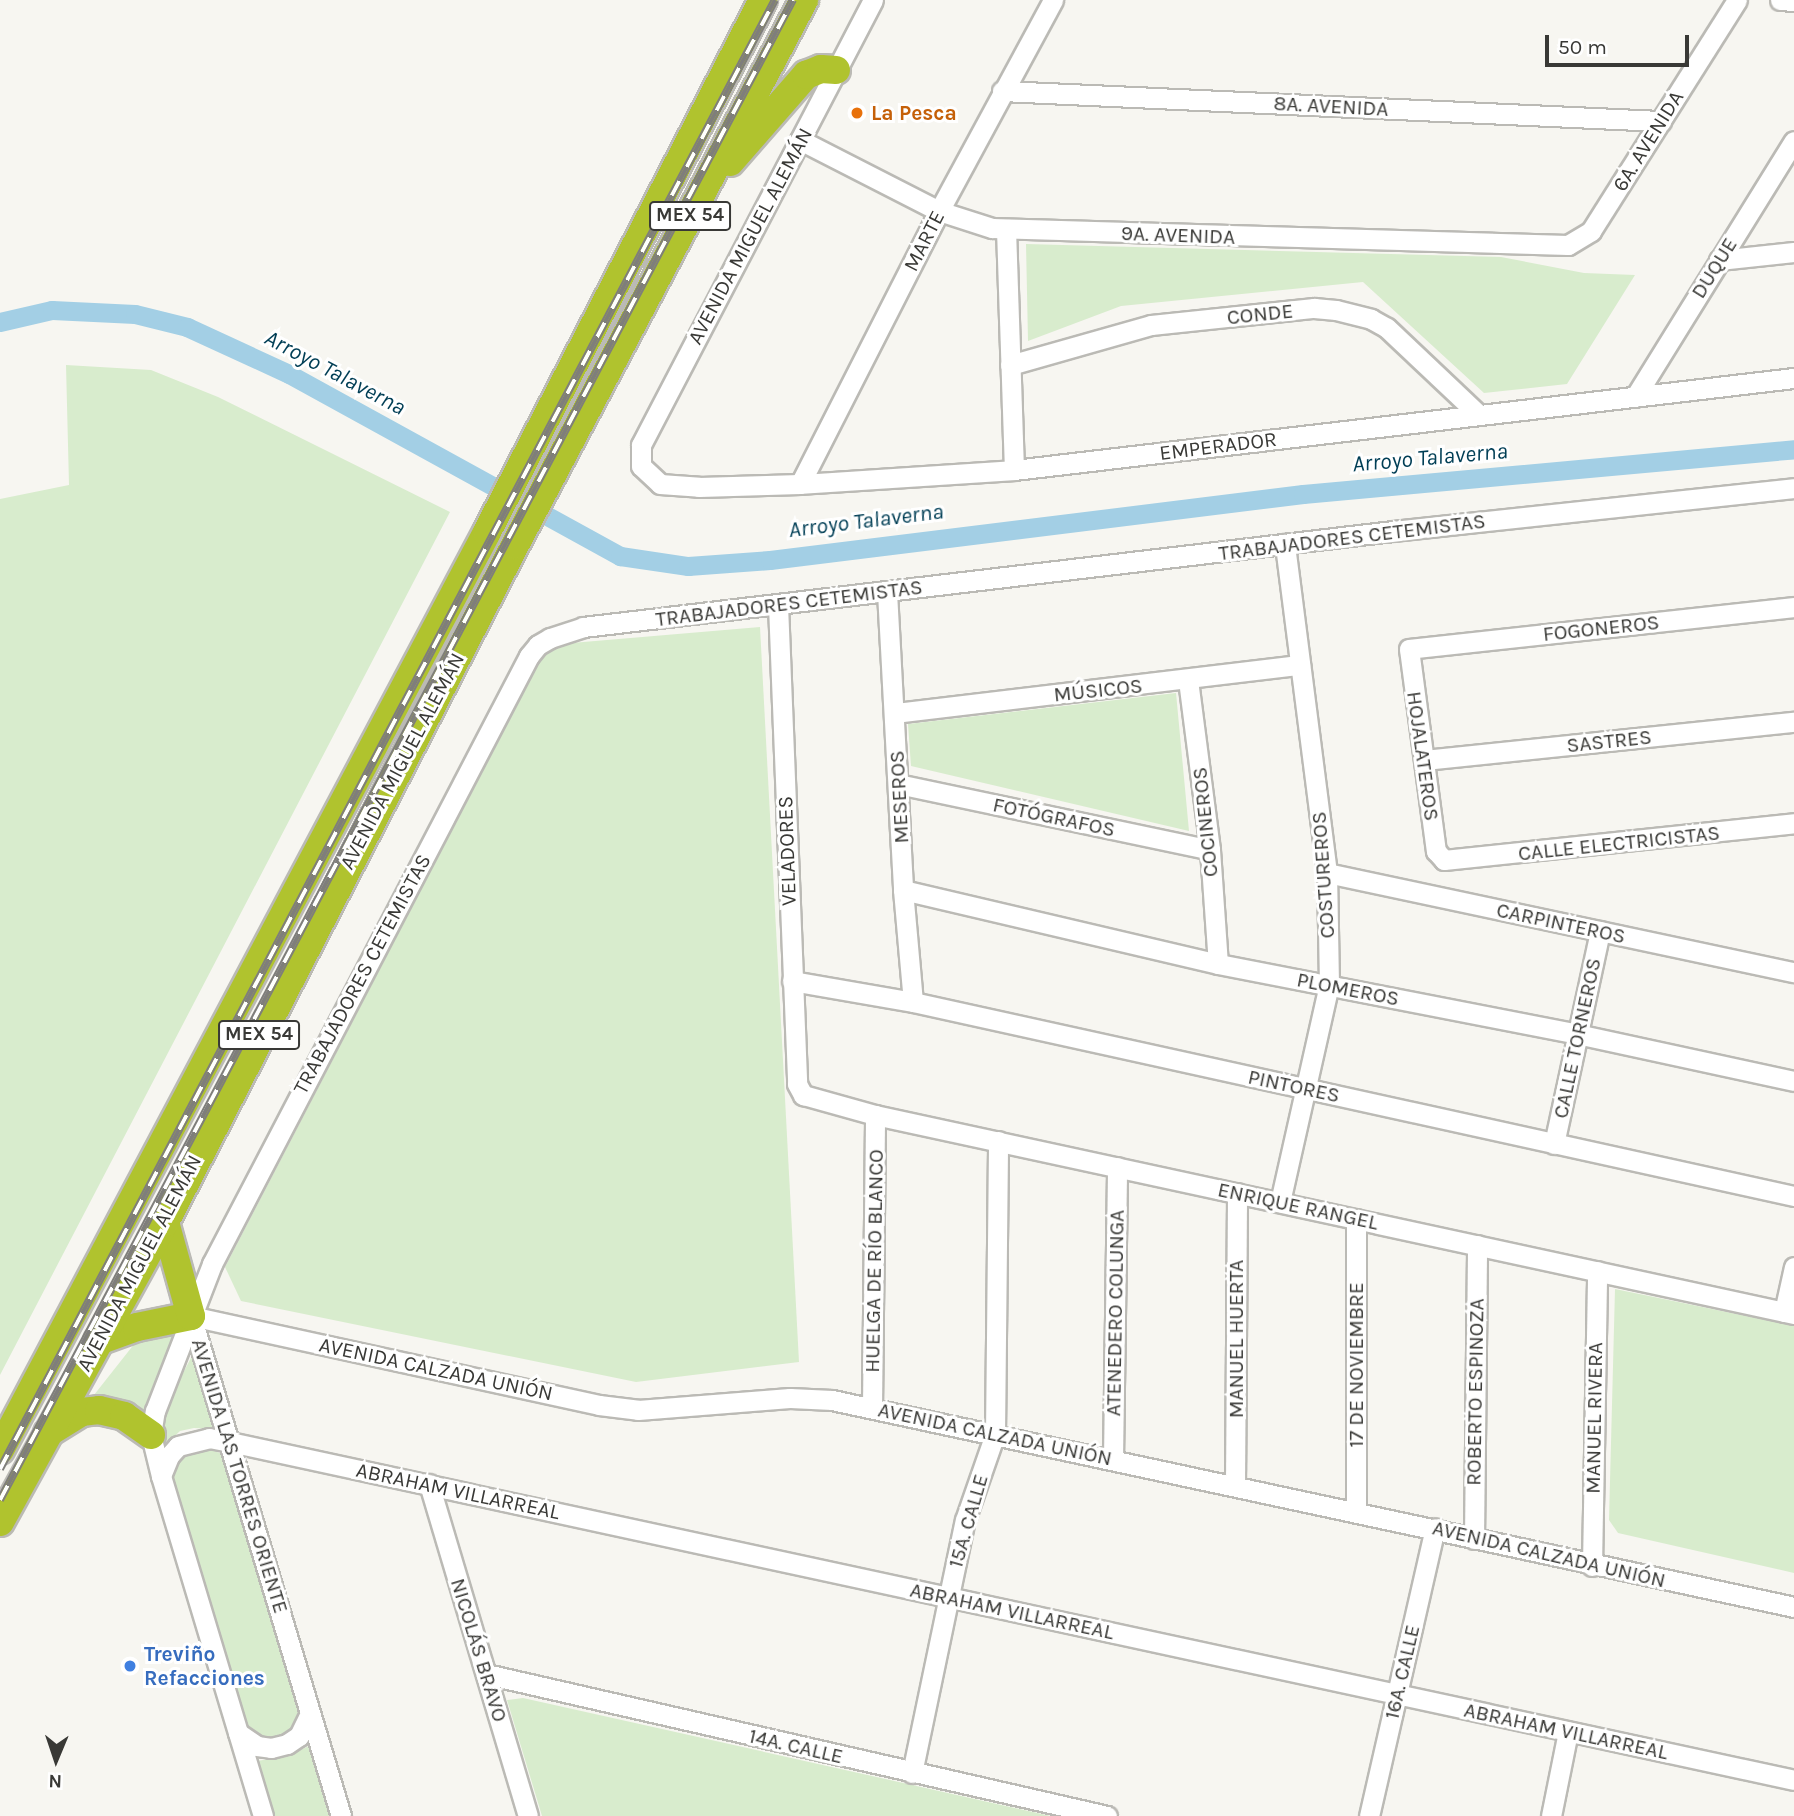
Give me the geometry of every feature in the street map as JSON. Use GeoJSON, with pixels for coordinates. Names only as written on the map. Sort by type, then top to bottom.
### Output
{"type":"FeatureCollection","features":[{"type":"Feature","properties":{"kind":"highway","name":"AVENIDA MIGUEL ALEMÁN"},"geometry":{"type":"LineString","coordinates":[[0,1450],[487,532],[763,0]]}},
{"type":"Feature","properties":{"kind":"highway","name":"AVENIDA MIGUEL ALEMÁN"},"geometry":{"type":"LineString","coordinates":[[0,1522],[165,1222],[515,545],[804,0]]}},
{"type":"Feature","properties":{"kind":"highway"},"geometry":{"type":"LineString","coordinates":[[713,173],[729,163],[806,75],[821,69],[836,70]]}},
{"type":"Feature","properties":{"kind":"highway"},"geometry":{"type":"LineString","coordinates":[[98,1341],[136,1327],[191,1316],[165,1222]]}},
{"type":"Feature","properties":{"kind":"highway"},"geometry":{"type":"LineString","coordinates":[[46,1435],[74,1416],[99,1410],[124,1416],[150,1435]]}},
{"type":"Feature","properties":{"kind":"street","name":"AVENIDA MIGUEL ALEMÁN"},"geometry":{"type":"LineString","coordinates":[[645,473],[639,457],[641,445],[873,0]]}},
{"type":"Feature","properties":{"kind":"street","name":"MARTE"},"geometry":{"type":"LineString","coordinates":[[800,484],[939,211],[1053,0]]}},
{"type":"Feature","properties":{"kind":"street","name":"6A. AVENIDA"},"geometry":{"type":"LineString","coordinates":[[1576,243],[1591,231],[1737,0]]}},
{"type":"Feature","properties":{"kind":"street"},"geometry":{"type":"LineString","coordinates":[[1780,0],[1794,1]]}},
{"type":"Feature","properties":{"kind":"street","name":"8A. AVENIDA"},"geometry":{"type":"LineString","coordinates":[[1002,91],[1661,121]]}},
{"type":"Feature","properties":{"kind":"street","name":"9A. AVENIDA"},"geometry":{"type":"LineString","coordinates":[[800,140],[939,211],[975,225],[1006,229],[1557,246],[1576,243]]}},
{"type":"Feature","properties":{"kind":"street","name":"DUQUE"},"geometry":{"type":"LineString","coordinates":[[1635,397],[1794,141]]}},
{"type":"Feature","properties":{"kind":"street"},"geometry":{"type":"LineString","coordinates":[[1006,229],[1014,470]]}},
{"type":"Feature","properties":{"kind":"street"},"geometry":{"type":"LineString","coordinates":[[1719,260],[1794,252]]}},
{"type":"Feature","properties":{"kind":"street","name":"CONDE"},"geometry":{"type":"LineString","coordinates":[[1010,365],[1151,325],[1314,308],[1336,310],[1371,319],[1387,328],[1478,414]]}},
{"type":"Feature","properties":{"kind":"street","name":"EMPERADOR"},"geometry":{"type":"LineString","coordinates":[[645,473],[660,484],[673,487],[800,484],[1014,470],[1794,378]]}},
{"type":"Feature","properties":{"kind":"street","name":"TRABAJADORES CETEMISTAS"},"geometry":{"type":"LineString","coordinates":[[191,1316],[212,1264],[528,656],[550,638],[583,627],[1285,544],[1794,488]]}},
{"type":"Feature","properties":{"kind":"street","name":"COSTUREROS"},"geometry":{"type":"LineString","coordinates":[[1280,1202],[1329,985],[1327,873],[1285,544]]}},
{"type":"Feature","properties":{"kind":"street","name":"MESEROS"},"geometry":{"type":"LineString","coordinates":[[887,592],[903,890],[913,1002]]}},
{"type":"Feature","properties":{"kind":"street","name":"VELADORES"},"geometry":{"type":"LineString","coordinates":[[778,604],[797,1084],[803,1095]]}},
{"type":"Feature","properties":{"kind":"street","name":"FOGONEROS"},"geometry":{"type":"LineString","coordinates":[[1409,649],[1794,607]]}},
{"type":"Feature","properties":{"kind":"street","name":"HOJALATEROS"},"geometry":{"type":"LineString","coordinates":[[1409,649],[1436,851],[1444,860]]}},
{"type":"Feature","properties":{"kind":"street","name":"MÚSICOS"},"geometry":{"type":"LineString","coordinates":[[895,713],[1300,665]]}},
{"type":"Feature","properties":{"kind":"street","name":"COCINEROS"},"geometry":{"type":"LineString","coordinates":[[1188,680],[1210,850],[1218,964]]}},
{"type":"Feature","properties":{"kind":"street","name":"SASTRES"},"geometry":{"type":"LineString","coordinates":[[1424,760],[1794,722]]}},
{"type":"Feature","properties":{"kind":"street","name":"FOTÓGRAFOS"},"geometry":{"type":"LineString","coordinates":[[898,784],[1210,850]]}},
{"type":"Feature","properties":{"kind":"street","name":"CALLE ELECTRICISTAS"},"geometry":{"type":"LineString","coordinates":[[1444,860],[1794,823]]}},
{"type":"Feature","properties":{"kind":"street","name":"CARPINTEROS"},"geometry":{"type":"LineString","coordinates":[[1327,873],[1794,972]]}},
{"type":"Feature","properties":{"kind":"street","name":"PLOMEROS"},"geometry":{"type":"LineString","coordinates":[[903,890],[1218,964],[1577,1034],[1794,1081]]}},
{"type":"Feature","properties":{"kind":"street","name":"CALLE TORNEROS"},"geometry":{"type":"LineString","coordinates":[[1554,1144],[1600,931]]}},
{"type":"Feature","properties":{"kind":"street","name":"PINTORES"},"geometry":{"type":"LineString","coordinates":[[792,981],[913,1002],[1794,1196]]}},
{"type":"Feature","properties":{"kind":"street","name":"ENRIQUE RANGEL"},"geometry":{"type":"LineString","coordinates":[[803,1095],[815,1101],[875,1115],[1789,1313]]}},
{"type":"Feature","properties":{"kind":"street","name":"HUELGA DE RÍO BLANCO"},"geometry":{"type":"LineString","coordinates":[[872,1408],[875,1115]]}},
{"type":"Feature","properties":{"kind":"street","name":"15A. CALLE"},"geometry":{"type":"LineString","coordinates":[[912,1773],[965,1520],[995,1434],[998,1141]]}},
{"type":"Feature","properties":{"kind":"street","name":"ATENEDERO COLUNGA"},"geometry":{"type":"LineString","coordinates":[[1113,1459],[1117,1167]]}},
{"type":"Feature","properties":{"kind":"street","name":"MANUEL HUERTA"},"geometry":{"type":"LineString","coordinates":[[1235,1485],[1237,1193]]}},
{"type":"Feature","properties":{"kind":"street","name":"17 DE NOVIEMBRE"},"geometry":{"type":"LineString","coordinates":[[1356,1219],[1356,1511]]}},
{"type":"Feature","properties":{"kind":"street","name":"ROBERTO ESPINOZA"},"geometry":{"type":"LineString","coordinates":[[1474,1539],[1477,1245]]}},
{"type":"Feature","properties":{"kind":"street"},"geometry":{"type":"LineString","coordinates":[[1789,1313],[1794,1267]]}},
{"type":"Feature","properties":{"kind":"street","name":"MANUEL RIVERA"},"geometry":{"type":"LineString","coordinates":[[1592,1566],[1597,1271]]}},
{"type":"Feature","properties":{"kind":"street","name":"AVENIDA CALZADA UNIÓN"},"geometry":{"type":"LineString","coordinates":[[191,1316],[599,1405],[671,1409],[811,1398],[872,1408],[1435,1528],[1592,1566],[1794,1607]]}},
{"type":"Feature","properties":{"kind":"street","name":"AVENIDA LAS TORRES ORIENTE"},"geometry":{"type":"LineString","coordinates":[[150,1435],[164,1384],[191,1316]]}},
{"type":"Feature","properties":{"kind":"street","name":"AVENIDA LAS TORRES ORIENTE"},"geometry":{"type":"LineString","coordinates":[[191,1316],[341,1816]]}},
{"type":"Feature","properties":{"kind":"street"},"geometry":{"type":"LineString","coordinates":[[150,1435],[262,1816]]}},
{"type":"Feature","properties":{"kind":"street","name":"ABRAHAM VILLARREAL"},"geometry":{"type":"LineString","coordinates":[[162,1476],[169,1457],[178,1446],[209,1438],[1794,1780]]}},
{"type":"Feature","properties":{"kind":"street","name":"NICOLÁS BRAVO"},"geometry":{"type":"LineString","coordinates":[[429,1484],[528,1816]]}},
{"type":"Feature","properties":{"kind":"street","name":"16A. CALLE"},"geometry":{"type":"LineString","coordinates":[[1369,1816],[1435,1528]]}},
{"type":"Feature","properties":{"kind":"street","name":"14A. CALLE"},"geometry":{"type":"LineString","coordinates":[[485,1674],[1107,1816]]}},
{"type":"Feature","properties":{"kind":"street"},"geometry":{"type":"LineString","coordinates":[[238,1733],[257,1746],[271,1748],[287,1744],[299,1736],[310,1713]]}},
{"type":"Feature","properties":{"kind":"street"},"geometry":{"type":"LineString","coordinates":[[1551,1816],[1568,1732]]}},
{"type":"Feature","properties":{"kind":"green space"},"geometry":{"type":"Polygon","coordinates":[[[1026,244],[1501,257],[1584,273],[1635,275],[1567,384],[1484,393],[1363,282],[1121,306],[1028,341],[1026,244]]]}},
{"type":"Feature","properties":{"kind":"green space"},"geometry":{"type":"Polygon","coordinates":[[[66,365],[151,370],[218,397],[450,512],[0,1375],[0,499],[69,485],[66,365]]]}},
{"type":"Feature","properties":{"kind":"green space"},"geometry":{"type":"Polygon","coordinates":[[[760,627],[799,1362],[636,1382],[241,1301],[225,1267],[548,645],[760,627]]]}},
{"type":"Feature","properties":{"kind":"green space"},"geometry":{"type":"Polygon","coordinates":[[[1176,693],[1189,831],[911,766],[908,724],[1176,693]]]}},
{"type":"Feature","properties":{"kind":"green space"},"geometry":{"type":"Polygon","coordinates":[[[1615,1289],[1794,1326],[1794,1573],[1618,1533],[1609,1520],[1615,1289]]]}},
{"type":"Feature","properties":{"kind":"green space"},"geometry":{"type":"Polygon","coordinates":[[[181,1327],[146,1417],[132,1403],[110,1399],[90,1400],[135,1343],[181,1327]]]}},
{"type":"Feature","properties":{"kind":"green space"},"geometry":{"type":"Polygon","coordinates":[[[193,1354],[197,1356],[214,1429],[194,1428],[180,1431],[162,1448],[158,1431],[174,1390],[193,1354]]]}},
{"type":"Feature","properties":{"kind":"green space"},"geometry":{"type":"Polygon","coordinates":[[[188,1449],[208,1449],[223,1454],[301,1714],[293,1730],[279,1739],[262,1740],[247,1730],[169,1470],[188,1449]]]}},
{"type":"Feature","properties":{"kind":"green space"},"geometry":{"type":"Polygon","coordinates":[[[523,1698],[1051,1816],[542,1816],[507,1700],[523,1698]]]}},
{"type":"Feature","properties":{"kind":"green space"},"geometry":{"type":"Polygon","coordinates":[[[309,1746],[331,1816],[273,1816],[257,1761],[287,1756],[309,1746]]]}},
{"type":"Feature","properties":{"kind":"waterway","name":"Arroyo Talaverna"},"geometry":{"type":"LineString","coordinates":[[0,322],[52,310],[135,314],[187,327],[289,374],[620,556],[688,566],[770,560],[1303,494],[1794,449]]}},
{"type":"Feature","properties":{"kind":"railway"},"geometry":{"type":"LineString","coordinates":[[0,1469],[775,0]]}},
{"type":"Feature","properties":{"kind":"railway"},"geometry":{"type":"LineString","coordinates":[[0,1500],[793,0]]}},
{"type":"Feature","properties":{"kind":"place","name":"La Pesca"},"geometry":{"type":"Point","coordinates":[857,113]}},
{"type":"Feature","properties":{"kind":"place","name":"Treviño Refacciones"},"geometry":{"type":"Point","coordinates":[130,1666]}}]}
